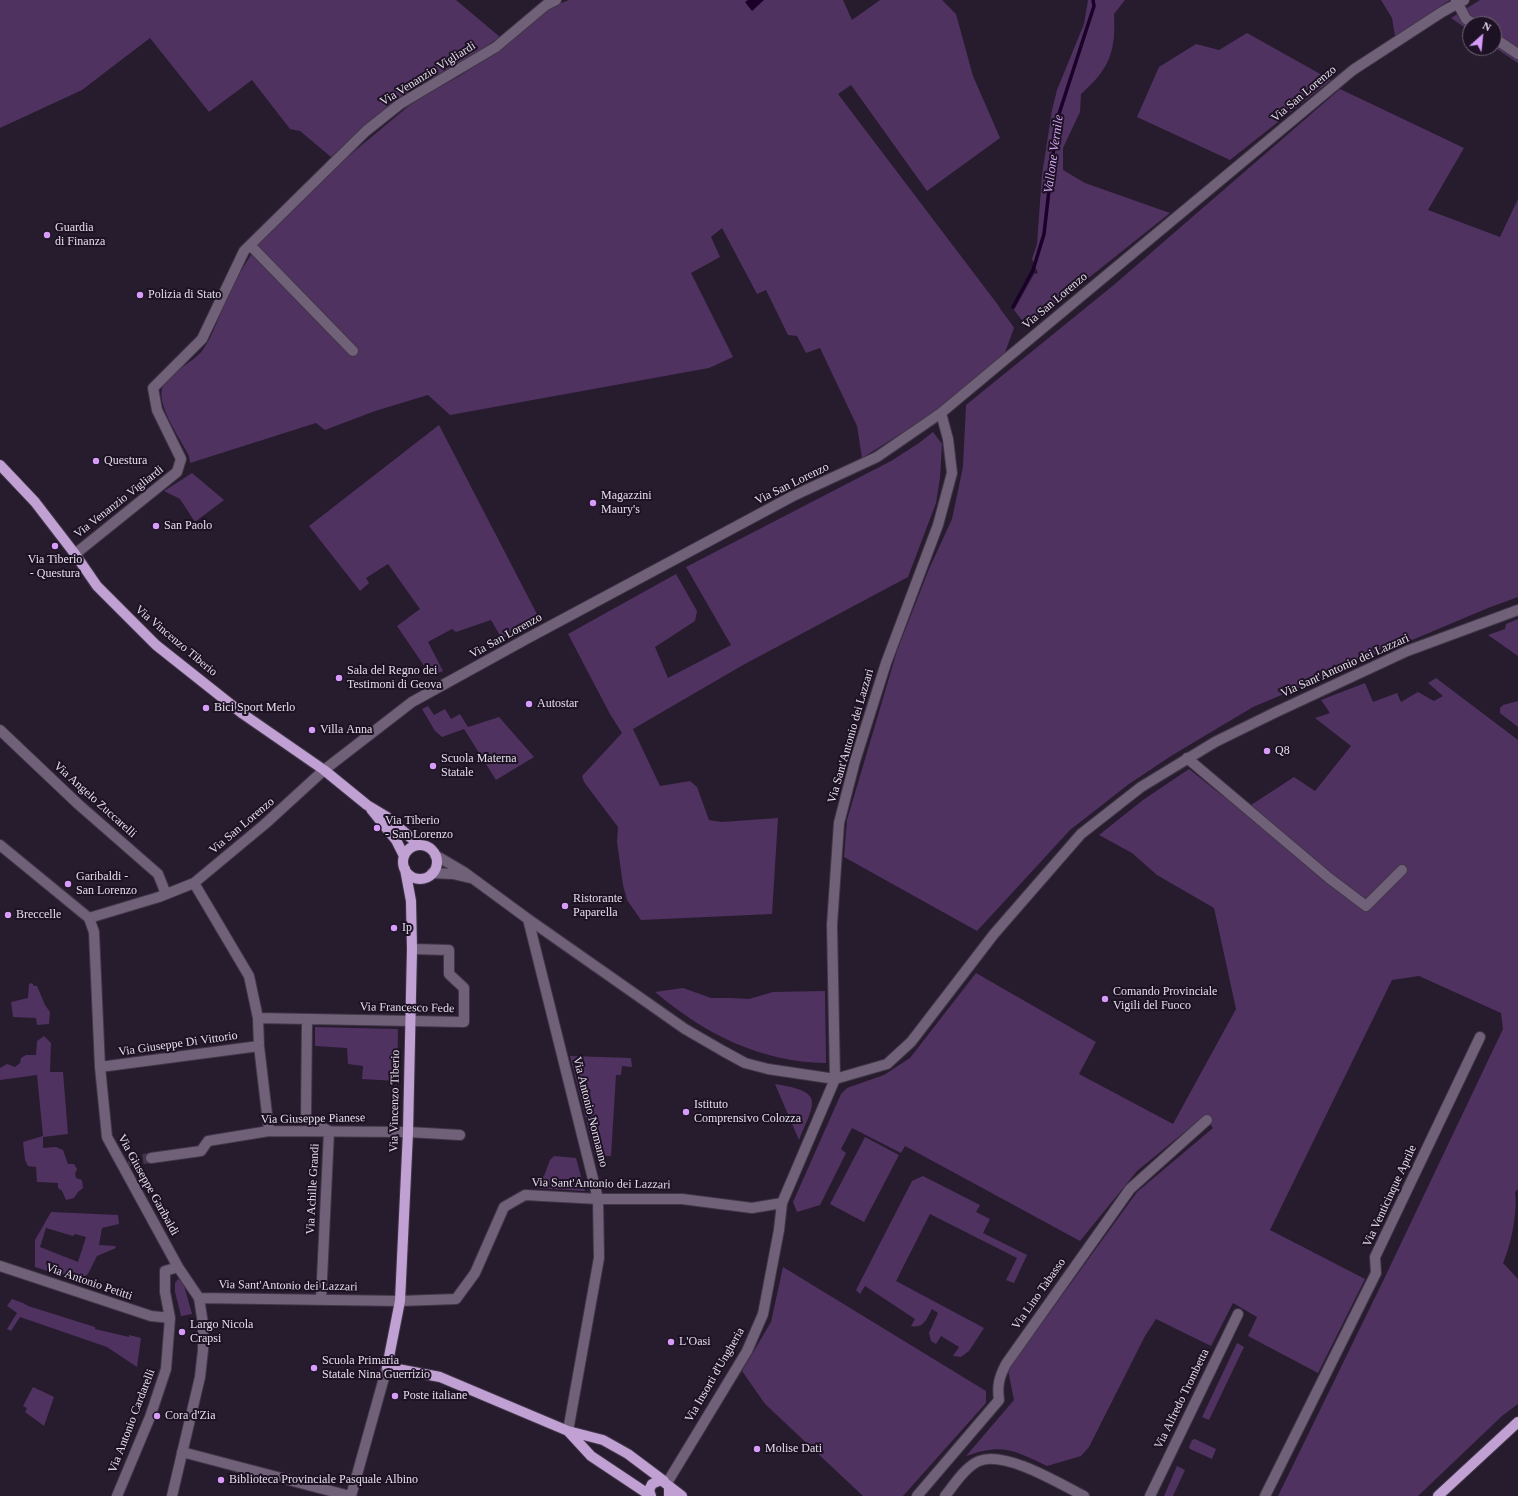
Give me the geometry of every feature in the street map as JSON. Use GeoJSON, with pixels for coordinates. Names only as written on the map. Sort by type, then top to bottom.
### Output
{"type":"FeatureCollection","features":[{"type":"Feature","properties":{"kind":"main road","name":"Via Vincenzo Tiberio"},"geometry":{"type":"LineString","coordinates":[[0,465],[35,502],[75,554],[97,586],[156,645],[244,714],[324,770],[367,805],[397,825],[419,845]]}},
{"type":"Feature","properties":{"kind":"main road","name":"Via Vincenzo Tiberio"},"geometry":{"type":"LineString","coordinates":[[367,805],[396,840],[404,856]]}},
{"type":"Feature","properties":{"kind":"main road"},"geometry":{"type":"LineString","coordinates":[[411,901],[414,892],[430,875],[436,865],[435,855],[429,848],[419,845],[410,848],[404,856],[405,869],[414,878],[430,875]]}},
{"type":"Feature","properties":{"kind":"main road","name":"Via Vincenzo Tiberio"},"geometry":{"type":"LineString","coordinates":[[387,1366],[400,1301],[408,1132],[412,949],[411,901],[405,869]]}},
{"type":"Feature","properties":{"kind":"main road"},"geometry":{"type":"LineString","coordinates":[[387,1366],[440,1377],[568,1431],[603,1440],[628,1454],[667,1486]]}},
{"type":"Feature","properties":{"kind":"main road"},"geometry":{"type":"LineString","coordinates":[[1438,1496],[1518,1422]]}},
{"type":"Feature","properties":{"kind":"main road"},"geometry":{"type":"LineString","coordinates":[[568,1431],[591,1456],[651,1496]]}},
{"type":"Feature","properties":{"kind":"main road"},"geometry":{"type":"LineString","coordinates":[[651,1496],[649,1490],[652,1484],[658,1481],[682,1496]]}},
{"type":"Feature","properties":{"kind":"street","name":"Via Venanzio Vigliardi"},"geometry":{"type":"LineString","coordinates":[[75,554],[177,472],[181,459],[157,410],[153,388],[202,339],[244,251],[377,122],[400,104],[496,47],[546,5],[556,0]]}},
{"type":"Feature","properties":{"kind":"street"},"geometry":{"type":"LineString","coordinates":[[1459,1],[1465,16]]}},
{"type":"Feature","properties":{"kind":"street","name":"Via San Lorenzo"},"geometry":{"type":"LineString","coordinates":[[89,918],[166,894],[194,883],[265,824],[324,770],[412,702],[528,638],[794,496],[876,457],[940,412],[1353,70],[1459,1]]}},
{"type":"Feature","properties":{"kind":"street"},"geometry":{"type":"LineString","coordinates":[[1502,43],[1518,54]]}},
{"type":"Feature","properties":{"kind":"street"},"geometry":{"type":"LineString","coordinates":[[250,245],[353,351]]}},
{"type":"Feature","properties":{"kind":"street","name":"Via Sant'Antonio dei Lazzari"},"geometry":{"type":"LineString","coordinates":[[199,1298],[400,1301],[456,1299],[475,1273],[504,1207],[524,1195],[598,1199],[682,1199],[752,1208],[782,1203],[835,1079],[832,925],[839,823],[855,761],[886,662],[938,525],[952,473],[948,439],[940,412]]}},
{"type":"Feature","properties":{"kind":"street","name":"Via Sant'Antonio dei Lazzari"},"geometry":{"type":"LineString","coordinates":[[435,855],[456,866],[528,919],[685,1029],[723,1051],[745,1062],[768,1069],[835,1079],[888,1064],[911,1042],[994,934],[1081,834],[1141,787],[1215,742],[1276,712],[1407,651],[1518,610]]}},
{"type":"Feature","properties":{"kind":"street","name":"Via Angelo Zuccarelli"},"geometry":{"type":"LineString","coordinates":[[0,730],[78,804],[158,874],[166,894]]}},
{"type":"Feature","properties":{"kind":"street"},"geometry":{"type":"LineString","coordinates":[[1188,758],[1329,878],[1366,906],[1402,870]]}},
{"type":"Feature","properties":{"kind":"street"},"geometry":{"type":"LineString","coordinates":[[0,845],[89,918]]}},
{"type":"Feature","properties":{"kind":"street","name":"Via Sant'Antonio dei Lazzari"},"geometry":{"type":"LineString","coordinates":[[430,875],[453,874],[472,879]]}},
{"type":"Feature","properties":{"kind":"street"},"geometry":{"type":"LineString","coordinates":[[194,883],[249,976],[258,1018],[259,1046],[269,1131]]}},
{"type":"Feature","properties":{"kind":"street","name":"Via Giuseppe Garibaldi"},"geometry":{"type":"LineString","coordinates":[[89,918],[94,932],[100,1067],[107,1137],[123,1162],[178,1267],[199,1298],[203,1324],[203,1350],[200,1377],[172,1496]]}},
{"type":"Feature","properties":{"kind":"street","name":"Via Antonio Normanno"},"geometry":{"type":"LineString","coordinates":[[528,919],[598,1199],[600,1258],[568,1431]]}},
{"type":"Feature","properties":{"kind":"street","name":"Via Francesco Fede"},"geometry":{"type":"LineString","coordinates":[[258,1018],[307,1020],[410,1019],[464,1022],[464,988],[449,974],[449,950],[412,949]]}},
{"type":"Feature","properties":{"kind":"street","name":"Via Achille Grandi"},"geometry":{"type":"LineString","coordinates":[[307,1020],[306,1118],[329,1131],[321,1300]]}},
{"type":"Feature","properties":{"kind":"street","name":"Via Venticinque Aprile"},"geometry":{"type":"LineString","coordinates":[[1265,1496],[1376,1273],[1375,1257],[1480,1038]]}},
{"type":"Feature","properties":{"kind":"street","name":"Via Giuseppe Di Vittorio"},"geometry":{"type":"LineString","coordinates":[[100,1067],[259,1046]]}},
{"type":"Feature","properties":{"kind":"street","name":"Via Lino Tabasso"},"geometry":{"type":"LineString","coordinates":[[917,1496],[999,1400],[999,1377],[1006,1364],[1130,1189],[1207,1120]]}},
{"type":"Feature","properties":{"kind":"street","name":"Via Giuseppe Pianese"},"geometry":{"type":"LineString","coordinates":[[151,1158],[201,1151],[208,1141],[269,1131],[408,1132],[460,1135]]}},
{"type":"Feature","properties":{"kind":"street","name":"Via Insorti d'Ungheria"},"geometry":{"type":"LineString","coordinates":[[667,1486],[747,1351],[763,1314],[779,1230],[782,1203]]}},
{"type":"Feature","properties":{"kind":"street","name":"Via Antonio Petitti"},"geometry":{"type":"LineString","coordinates":[[0,1266],[151,1316],[170,1318]]}},
{"type":"Feature","properties":{"kind":"street","name":"Via Antonio Cardarelli"},"geometry":{"type":"LineString","coordinates":[[117,1496],[150,1417],[164,1376],[170,1337],[170,1318],[165,1292],[166,1271],[178,1267]]}},
{"type":"Feature","properties":{"kind":"street","name":"Via Alfredo Trombetta"},"geometry":{"type":"LineString","coordinates":[[1150,1496],[1238,1314]]}},
{"type":"Feature","properties":{"kind":"street"},"geometry":{"type":"LineString","coordinates":[[182,1452],[351,1496],[387,1366]]}},
{"type":"Feature","properties":{"kind":"street"},"geometry":{"type":"LineString","coordinates":[[945,1496],[970,1467],[978,1461],[991,1458],[1010,1460],[1084,1496]]}},
{"type":"Feature","properties":{"kind":"shaded area"},"geometry":{"type":"Polygon","coordinates":[[[0,0],[456,0],[500,37],[366,127],[331,157],[300,131],[290,129],[252,80],[209,112],[150,38],[82,90],[0,128],[0,0]]]}},
{"type":"Feature","properties":{"kind":"shaded area"},"geometry":{"type":"Polygon","coordinates":[[[569,0],[843,0],[852,20],[880,0],[942,0],[956,14],[973,76],[1000,138],[927,191],[851,85],[838,94],[1014,328],[1004,355],[937,411],[862,458],[857,426],[820,348],[806,353],[797,336],[788,335],[766,290],[757,294],[722,228],[711,237],[720,257],[691,273],[733,357],[709,368],[450,415],[428,395],[375,411],[325,430],[316,423],[190,463],[189,456],[166,413],[161,396],[162,389],[169,378],[198,355],[206,345],[237,279],[259,243],[339,164],[417,99],[458,77],[490,56],[549,8],[569,0]]]}},
{"type":"Feature","properties":{"kind":"shaded area"},"geometry":{"type":"Polygon","coordinates":[[[748,0],[764,0],[752,11],[745,2],[748,0]]]}},
{"type":"Feature","properties":{"kind":"shaded area"},"geometry":{"type":"Polygon","coordinates":[[[1088,0],[1125,0],[1114,14],[1114,39],[1109,59],[1091,85],[1081,94],[1080,112],[1063,148],[1063,170],[1085,183],[1170,213],[1027,327],[1014,310],[1034,274],[1038,273],[1032,259],[1037,244],[1042,175],[1052,110],[1057,90],[1084,24],[1088,0]]]}},
{"type":"Feature","properties":{"kind":"shaded area"},"geometry":{"type":"Polygon","coordinates":[[[1381,0],[1450,0],[1395,36],[1392,18],[1381,0]]]}},
{"type":"Feature","properties":{"kind":"shaded area"},"geometry":{"type":"Polygon","coordinates":[[[1480,0],[1518,0],[1518,63],[1502,52],[1502,16],[1462,16],[1462,26],[1451,18],[1480,0]]]}},
{"type":"Feature","properties":{"kind":"shaded area"},"geometry":{"type":"Polygon","coordinates":[[[1247,33],[1331,80],[1230,160],[1137,117],[1159,67],[1196,44],[1219,50],[1247,33]]]}},
{"type":"Feature","properties":{"kind":"shaded area"},"geometry":{"type":"Polygon","coordinates":[[[1340,89],[1464,148],[1428,210],[1500,237],[1518,199],[1518,597],[1488,608],[1253,707],[1171,756],[1129,784],[1070,830],[977,931],[844,857],[847,820],[897,651],[929,569],[952,519],[963,467],[966,405],[1115,284],[1340,89]]]}},
{"type":"Feature","properties":{"kind":"shaded area"},"geometry":{"type":"Polygon","coordinates":[[[439,425],[540,620],[502,639],[491,620],[456,632],[452,629],[428,642],[443,671],[431,676],[397,626],[420,609],[388,564],[366,578],[369,583],[360,591],[309,526],[439,425]]]}},
{"type":"Feature","properties":{"kind":"shaded area"},"geometry":{"type":"Polygon","coordinates":[[[933,432],[942,444],[940,478],[936,503],[908,577],[743,665],[633,729],[660,786],[690,781],[697,787],[709,820],[722,822],[778,818],[772,914],[641,920],[627,900],[623,885],[617,842],[618,827],[584,782],[582,776],[622,733],[610,714],[568,634],[676,574],[697,611],[695,621],[655,647],[668,678],[731,645],[686,567],[891,461],[933,432]]]}},
{"type":"Feature","properties":{"kind":"shaded area"},"geometry":{"type":"Polygon","coordinates":[[[192,473],[224,500],[195,522],[180,499],[164,491],[192,473]]]}},
{"type":"Feature","properties":{"kind":"shaded area"},"geometry":{"type":"Polygon","coordinates":[[[1518,619],[1518,656],[1488,635],[1505,629],[1506,624],[1518,619]]]}},
{"type":"Feature","properties":{"kind":"shaded area"},"geometry":{"type":"Polygon","coordinates":[[[1436,678],[1518,740],[1518,1189],[1515,1192],[1516,1209],[1513,1228],[1509,1247],[1503,1263],[1518,1279],[1518,1404],[1502,1416],[1418,1496],[1278,1496],[1385,1277],[1503,1029],[1501,1013],[1419,976],[1392,980],[1270,1230],[1365,1279],[1318,1373],[1248,1336],[1257,1317],[1233,1303],[1211,1346],[1156,1319],[1145,1336],[1089,1447],[1081,1456],[1047,1466],[1008,1450],[989,1450],[966,1456],[1014,1400],[1008,1370],[1137,1192],[1213,1128],[1204,1116],[1137,1171],[1080,1241],[905,1146],[901,1153],[852,1128],[841,1149],[846,1153],[820,1205],[797,1212],[793,1202],[841,1094],[847,1088],[884,1075],[910,1058],[976,973],[1096,1042],[1079,1074],[1173,1124],[1236,1009],[1214,908],[1157,875],[1132,853],[1099,835],[1143,800],[1189,769],[1224,797],[1227,794],[1245,809],[1294,777],[1315,791],[1351,746],[1315,718],[1330,713],[1321,700],[1365,683],[1373,702],[1397,693],[1401,702],[1418,692],[1434,701],[1443,696],[1428,683],[1436,678]]]}},
{"type":"Feature","properties":{"kind":"shaded area"},"geometry":{"type":"Polygon","coordinates":[[[1518,701],[1518,727],[1500,713],[1500,708],[1503,705],[1518,701]]]}},
{"type":"Feature","properties":{"kind":"shaded area"},"geometry":{"type":"Polygon","coordinates":[[[428,706],[434,715],[445,709],[451,719],[460,714],[468,727],[499,717],[534,757],[496,780],[464,729],[442,737],[435,731],[422,709],[428,706]]]}},
{"type":"Feature","properties":{"kind":"shaded area"},"geometry":{"type":"Polygon","coordinates":[[[32,983],[34,986],[37,986],[45,1005],[50,1012],[49,1024],[37,1025],[36,1018],[13,1017],[11,1002],[28,998],[29,984],[32,983]]]}},
{"type":"Feature","properties":{"kind":"shaded area"},"geometry":{"type":"Polygon","coordinates":[[[683,988],[711,998],[749,999],[773,992],[825,991],[826,1063],[778,1057],[734,1043],[694,1021],[655,992],[683,988]]]}},
{"type":"Feature","properties":{"kind":"shaded area"},"geometry":{"type":"Polygon","coordinates":[[[315,1027],[398,1029],[397,1081],[362,1079],[363,1066],[348,1064],[347,1048],[315,1046],[315,1027]]]}},
{"type":"Feature","properties":{"kind":"shaded area"},"geometry":{"type":"Polygon","coordinates":[[[44,1036],[51,1043],[50,1072],[63,1072],[68,1134],[43,1137],[43,1148],[56,1147],[63,1150],[68,1164],[74,1164],[77,1169],[75,1174],[76,1178],[82,1180],[83,1188],[74,1198],[66,1200],[62,1191],[58,1188],[58,1183],[37,1182],[36,1167],[28,1166],[25,1160],[23,1142],[43,1136],[37,1075],[0,1080],[0,1068],[7,1064],[15,1067],[20,1063],[21,1058],[26,1055],[36,1055],[37,1041],[44,1036]]]}},
{"type":"Feature","properties":{"kind":"shaded area"},"geometry":{"type":"Polygon","coordinates":[[[570,1056],[631,1058],[632,1067],[622,1066],[621,1075],[616,1075],[611,1156],[595,1155],[570,1056]]]}},
{"type":"Feature","properties":{"kind":"shaded area"},"geometry":{"type":"Polygon","coordinates":[[[775,1084],[802,1090],[809,1095],[812,1100],[812,1107],[799,1140],[775,1084]]]}},
{"type":"Feature","properties":{"kind":"shaded area"},"geometry":{"type":"Polygon","coordinates":[[[865,1137],[899,1155],[864,1222],[830,1204],[865,1137]]]}},
{"type":"Feature","properties":{"kind":"shaded area"},"geometry":{"type":"Polygon","coordinates":[[[554,1156],[576,1158],[585,1191],[535,1188],[540,1178],[544,1176],[550,1160],[554,1156]]]}},
{"type":"Feature","properties":{"kind":"shaded area"},"geometry":{"type":"Polygon","coordinates":[[[923,1176],[980,1205],[976,1212],[990,1219],[983,1233],[1027,1255],[1014,1283],[1006,1280],[1017,1258],[930,1214],[896,1281],[984,1328],[969,1351],[961,1357],[953,1356],[959,1347],[941,1336],[936,1344],[931,1341],[929,1333],[938,1313],[932,1309],[927,1319],[922,1324],[919,1326],[911,1326],[915,1319],[865,1286],[860,1294],[856,1290],[912,1181],[923,1176]]]}},
{"type":"Feature","properties":{"kind":"shaded area"},"geometry":{"type":"Polygon","coordinates":[[[51,1212],[118,1215],[119,1224],[102,1228],[99,1245],[115,1246],[116,1248],[97,1256],[88,1274],[78,1281],[35,1267],[35,1240],[51,1212]],[[46,1228],[40,1247],[78,1262],[86,1237],[75,1234],[73,1236],[46,1228]]]}},
{"type":"Feature","properties":{"kind":"shaded area"},"geometry":{"type":"Polygon","coordinates":[[[783,1267],[986,1391],[986,1403],[903,1496],[863,1496],[765,1404],[742,1371],[771,1322],[783,1267]]]}},
{"type":"Feature","properties":{"kind":"shaded area"},"geometry":{"type":"Polygon","coordinates":[[[178,1279],[183,1282],[192,1314],[181,1316],[175,1292],[175,1283],[178,1279]]]}},
{"type":"Feature","properties":{"kind":"shaded area"},"geometry":{"type":"Polygon","coordinates":[[[12,1299],[28,1306],[95,1327],[95,1329],[129,1337],[129,1335],[141,1338],[137,1367],[107,1347],[20,1317],[11,1331],[7,1329],[17,1313],[7,1306],[12,1299]]]}},
{"type":"Feature","properties":{"kind":"shaded area"},"geometry":{"type":"Polygon","coordinates":[[[1237,1343],[1244,1347],[1209,1420],[1202,1417],[1237,1343]]]}},
{"type":"Feature","properties":{"kind":"shaded area"},"geometry":{"type":"Polygon","coordinates":[[[33,1387],[54,1397],[44,1426],[25,1412],[27,1408],[23,1406],[33,1387]]]}},
{"type":"Feature","properties":{"kind":"shaded area"},"geometry":{"type":"Polygon","coordinates":[[[1195,1439],[1216,1449],[1212,1459],[1190,1449],[1189,1447],[1192,1440],[1195,1439]]]}},
{"type":"Feature","properties":{"kind":"shaded area"},"geometry":{"type":"Polygon","coordinates":[[[1177,1466],[1185,1470],[1173,1496],[1164,1496],[1177,1466]]]}},
{"type":"Feature","properties":{"kind":"waterway","name":"Vallone Vernile"},"geometry":{"type":"LineString","coordinates":[[1013,307],[1033,270],[1044,234],[1057,120],[1094,6],[1093,0]]}},
{"type":"Feature","properties":{"kind":"tunnel"},"geometry":{"type":"LineString","coordinates":[[128,1161],[151,1158]]}},
{"type":"Feature","properties":{"kind":"place","name":"Guardia di Finanza"},"geometry":{"type":"Point","coordinates":[47,235]}},
{"type":"Feature","properties":{"kind":"place","name":"Polizia di Stato"},"geometry":{"type":"Point","coordinates":[140,295]}},
{"type":"Feature","properties":{"kind":"place","name":"Questura"},"geometry":{"type":"Point","coordinates":[96,461]}},
{"type":"Feature","properties":{"kind":"place","name":"Magazzini Maury's"},"geometry":{"type":"Point","coordinates":[593,503]}},
{"type":"Feature","properties":{"kind":"place","name":"San Paolo"},"geometry":{"type":"Point","coordinates":[156,526]}},
{"type":"Feature","properties":{"kind":"place","name":"Via Tiberio - Questura"},"geometry":{"type":"Point","coordinates":[55,546]}},
{"type":"Feature","properties":{"kind":"place","name":"Sala del Regno dei Testimoni di Geova"},"geometry":{"type":"Point","coordinates":[339,678]}},
{"type":"Feature","properties":{"kind":"place","name":"Autostar"},"geometry":{"type":"Point","coordinates":[529,704]}},
{"type":"Feature","properties":{"kind":"place","name":"Bici Sport Merlo"},"geometry":{"type":"Point","coordinates":[206,708]}},
{"type":"Feature","properties":{"kind":"place","name":"Villa Anna"},"geometry":{"type":"Point","coordinates":[312,730]}},
{"type":"Feature","properties":{"kind":"place","name":"Q8"},"geometry":{"type":"Point","coordinates":[1267,751]}},
{"type":"Feature","properties":{"kind":"place","name":"Scuola Materna Statale"},"geometry":{"type":"Point","coordinates":[433,766]}},
{"type":"Feature","properties":{"kind":"place","name":"Via Tiberio - San Lorenzo"},"geometry":{"type":"Point","coordinates":[377,828]}},
{"type":"Feature","properties":{"kind":"place","name":"Garibaldi - San Lorenzo"},"geometry":{"type":"Point","coordinates":[68,884]}},
{"type":"Feature","properties":{"kind":"place","name":"Ristorante Paparella"},"geometry":{"type":"Point","coordinates":[565,906]}},
{"type":"Feature","properties":{"kind":"place","name":"Breccelle"},"geometry":{"type":"Point","coordinates":[8,915]}},
{"type":"Feature","properties":{"kind":"place","name":"Ip"},"geometry":{"type":"Point","coordinates":[394,928]}},
{"type":"Feature","properties":{"kind":"place","name":"Comando Provinciale Vigili del Fuoco"},"geometry":{"type":"Point","coordinates":[1105,999]}},
{"type":"Feature","properties":{"kind":"place","name":"Istituto Comprensivo Colozza"},"geometry":{"type":"Point","coordinates":[686,1112]}},
{"type":"Feature","properties":{"kind":"place","name":"Largo Nicola Crapsi"},"geometry":{"type":"Point","coordinates":[182,1332]}},
{"type":"Feature","properties":{"kind":"place","name":"L'Oasi"},"geometry":{"type":"Point","coordinates":[671,1342]}},
{"type":"Feature","properties":{"kind":"place","name":"Scuola Primaria Statale Nina Guerrizio"},"geometry":{"type":"Point","coordinates":[314,1368]}},
{"type":"Feature","properties":{"kind":"place","name":"Poste italiane"},"geometry":{"type":"Point","coordinates":[395,1396]}},
{"type":"Feature","properties":{"kind":"place","name":"Cora d'Zia"},"geometry":{"type":"Point","coordinates":[157,1416]}},
{"type":"Feature","properties":{"kind":"place","name":"Molise Dati"},"geometry":{"type":"Point","coordinates":[757,1449]}},
{"type":"Feature","properties":{"kind":"place","name":"Biblioteca Provinciale Pasquale Albino"},"geometry":{"type":"Point","coordinates":[221,1480]}}]}
